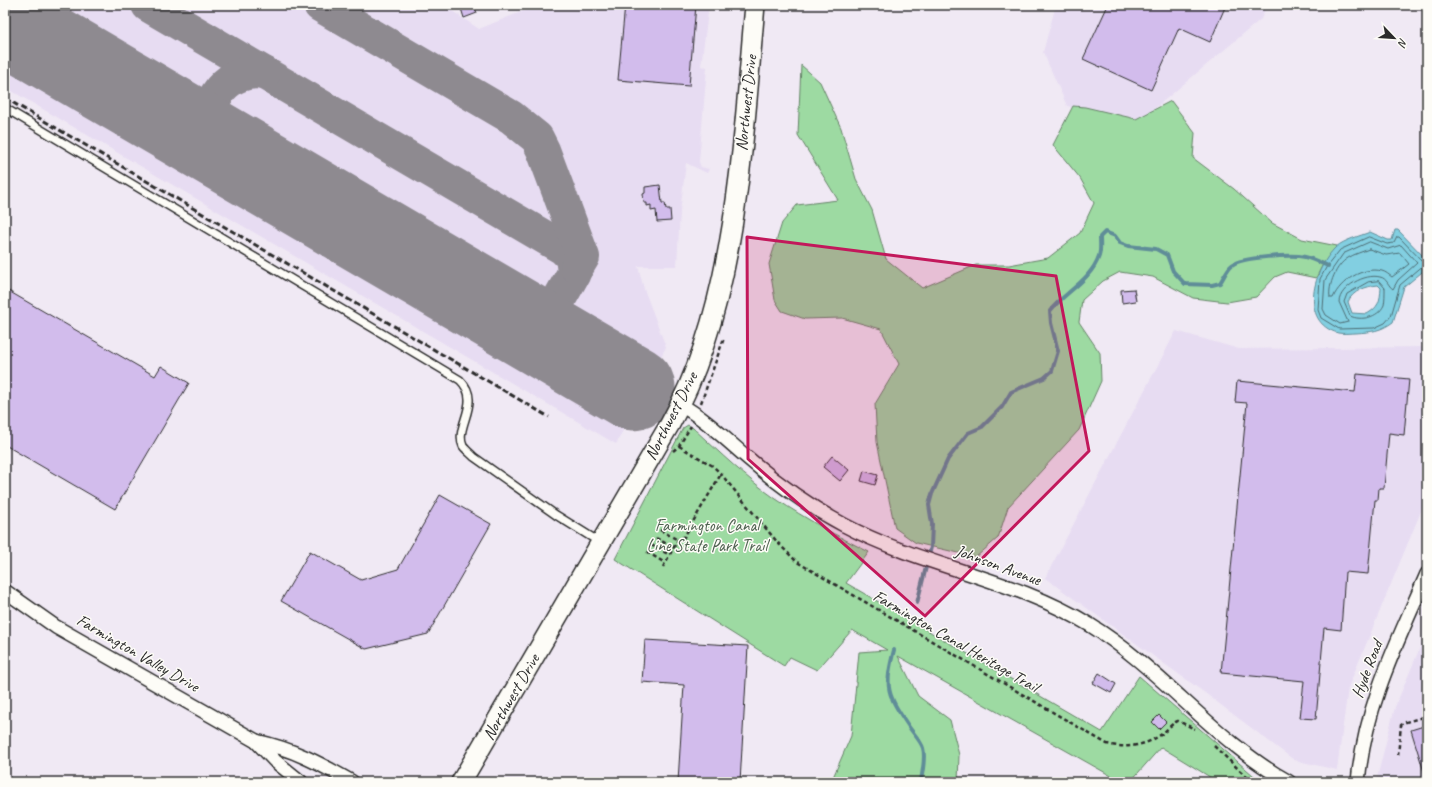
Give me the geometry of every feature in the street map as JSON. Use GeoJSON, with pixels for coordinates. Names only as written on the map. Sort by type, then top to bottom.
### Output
{"type":"FeatureCollection","features":[{"type":"Feature","properties":{"kind":"main road","name":"Northwest Drive"},"geometry":{"type":"LineString","coordinates":[[461,782],[681,405],[692,380],[707,334],[729,246],[737,192],[755,5]]}},
{"type":"Feature","properties":{"kind":"street","name":"Johnson Avenue"},"geometry":{"type":"LineString","coordinates":[[681,405],[704,419],[770,477],[821,512],[868,536],[1042,600],[1090,625],[1121,647],[1252,758],[1289,782]]}},
{"type":"Feature","properties":{"kind":"street","name":"Hyde Road"},"geometry":{"type":"LineString","coordinates":[[1358,782],[1363,744],[1375,696],[1385,668],[1427,574]]}},
{"type":"Feature","properties":{"kind":"street","name":"Farmington Valley Drive"},"geometry":{"type":"LineString","coordinates":[[5,591],[56,626],[256,741],[275,761],[300,782]]}},
{"type":"Feature","properties":{"kind":"street","name":"Farmington Valley Drive"},"geometry":{"type":"LineString","coordinates":[[256,741],[283,747],[325,766],[352,782]]}},
{"type":"Feature","properties":{"kind":"lane"},"geometry":{"type":"LineString","coordinates":[[5,108],[460,380],[465,386],[469,396],[462,438],[463,445],[474,458],[556,515],[601,543]]}},
{"type":"Feature","properties":{"kind":"path","name":"Farmington Canal Heritage Trail"},"geometry":{"type":"LineString","coordinates":[[687,434],[679,446],[713,466],[778,543],[797,562],[1107,744],[1120,747],[1145,743],[1163,733],[1178,721],[1199,732]]}},
{"type":"Feature","properties":{"kind":"path"},"geometry":{"type":"LineString","coordinates":[[663,567],[678,540],[684,537],[721,474]]}},
{"type":"Feature","properties":{"kind":"path"},"geometry":{"type":"LineString","coordinates":[[660,530],[678,540]]}},
{"type":"Feature","properties":{"kind":"path"},"geometry":{"type":"LineString","coordinates":[[656,538],[674,548]]}},
{"type":"Feature","properties":{"kind":"path"},"geometry":{"type":"LineString","coordinates":[[651,545],[670,555]]}},
{"type":"Feature","properties":{"kind":"path"},"geometry":{"type":"LineString","coordinates":[[647,552],[665,563]]}},
{"type":"Feature","properties":{"kind":"path"},"geometry":{"type":"LineString","coordinates":[[1398,755],[1401,725],[1427,716]]}},
{"type":"Feature","properties":{"kind":"path"},"geometry":{"type":"LineString","coordinates":[[1210,742],[1252,782]]}},
{"type":"Feature","properties":{"kind":"highlighted area"},"geometry":{"type":"Polygon","coordinates":[[[747,237],[1056,276],[1089,451],[925,616],[748,459],[747,237]]]}},
{"type":"Feature","properties":{"kind":"shaded area"},"geometry":{"type":"Polygon","coordinates":[[[5,5],[443,5],[479,29],[538,5],[709,5],[701,66],[707,67],[699,162],[701,167],[709,169],[707,173],[686,163],[680,212],[677,266],[638,266],[644,289],[666,347],[616,444],[5,87],[5,5]]]}},
{"type":"Feature","properties":{"kind":"shaded area"},"geometry":{"type":"Polygon","coordinates":[[[1056,5],[1267,5],[1261,19],[1135,125],[1067,106],[1043,52],[1056,5]]]}},
{"type":"Feature","properties":{"kind":"shaded area"},"geometry":{"type":"Polygon","coordinates":[[[1176,331],[1239,349],[1427,347],[1427,447],[1424,504],[1348,688],[1337,770],[1294,760],[1205,693],[1045,578],[1176,331]]]}},
{"type":"Feature","properties":{"kind":"shaded area"},"geometry":{"type":"Polygon","coordinates":[[[1427,631],[1427,782],[1376,782],[1395,707],[1427,631]]]}},
{"type":"Feature","properties":{"kind":"green space"},"geometry":{"type":"Polygon","coordinates":[[[801,65],[820,82],[841,128],[856,179],[872,210],[886,259],[922,288],[976,265],[1009,265],[1048,258],[1080,233],[1094,203],[1080,178],[1053,145],[1073,106],[1085,107],[1136,119],[1171,101],[1195,133],[1193,158],[1234,189],[1272,223],[1302,239],[1337,246],[1323,264],[1316,278],[1287,272],[1275,277],[1256,297],[1227,302],[1193,298],[1153,277],[1120,272],[1103,281],[1082,300],[1079,322],[1100,353],[1101,381],[1079,430],[1008,507],[998,538],[976,557],[916,543],[895,528],[877,442],[875,404],[899,364],[881,329],[842,318],[805,319],[782,311],[775,300],[769,264],[782,223],[797,205],[838,200],[798,135],[801,65]]]}},
{"type":"Feature","properties":{"kind":"green space","name":"Farmington Canal Line State Park Trail"},"geometry":{"type":"Polygon","coordinates":[[[688,425],[744,474],[776,499],[822,527],[869,552],[846,583],[1102,732],[1139,676],[1261,782],[1218,782],[1161,747],[1130,782],[1122,782],[898,656],[918,696],[950,720],[959,755],[958,782],[831,782],[851,736],[859,652],[887,650],[852,630],[817,670],[790,657],[784,666],[615,559],[683,428],[688,425]]]}},
{"type":"Feature","properties":{"kind":"water"},"geometry":{"type":"Polygon","coordinates":[[[1395,230],[1398,230],[1427,260],[1427,268],[1404,287],[1393,322],[1380,329],[1361,333],[1338,333],[1326,327],[1318,318],[1314,306],[1314,294],[1316,281],[1328,256],[1339,245],[1370,232],[1388,240],[1392,240],[1395,230]],[[1378,285],[1356,292],[1348,302],[1352,313],[1367,314],[1374,309],[1379,300],[1381,288],[1378,285]]]}},
{"type":"Feature","properties":{"kind":"building"},"geometry":{"type":"Polygon","coordinates":[[[460,5],[474,5],[477,13],[464,18],[460,5]]]}},
{"type":"Feature","properties":{"kind":"building"},"geometry":{"type":"Polygon","coordinates":[[[625,5],[696,5],[689,86],[618,80],[625,5]]]}},
{"type":"Feature","properties":{"kind":"building"},"geometry":{"type":"Polygon","coordinates":[[[1108,5],[1226,5],[1210,42],[1179,28],[1151,90],[1083,59],[1108,5]]]}},
{"type":"Feature","properties":{"kind":"building"},"geometry":{"type":"Polygon","coordinates":[[[660,185],[662,203],[665,203],[666,209],[670,209],[671,221],[657,222],[656,210],[651,211],[651,205],[647,206],[647,203],[644,203],[643,194],[645,193],[645,187],[660,185]]]}},
{"type":"Feature","properties":{"kind":"building"},"geometry":{"type":"Polygon","coordinates":[[[5,289],[155,376],[161,366],[189,383],[115,509],[5,445],[5,289]]]}},
{"type":"Feature","properties":{"kind":"building"},"geometry":{"type":"Polygon","coordinates":[[[1134,289],[1136,301],[1122,303],[1121,290],[1134,289]]]}},
{"type":"Feature","properties":{"kind":"building"},"geometry":{"type":"Polygon","coordinates":[[[1357,374],[1409,379],[1404,435],[1389,433],[1384,488],[1379,488],[1378,500],[1375,500],[1368,574],[1345,572],[1341,630],[1324,628],[1316,719],[1300,718],[1304,681],[1221,673],[1247,403],[1235,402],[1237,381],[1355,392],[1357,374]]]}},
{"type":"Feature","properties":{"kind":"building"},"geometry":{"type":"Polygon","coordinates":[[[832,456],[849,470],[840,481],[823,467],[832,456]]]}},
{"type":"Feature","properties":{"kind":"building"},"geometry":{"type":"Polygon","coordinates":[[[864,471],[878,475],[875,485],[861,481],[864,471]]]}},
{"type":"Feature","properties":{"kind":"building"},"geometry":{"type":"Polygon","coordinates":[[[440,495],[491,524],[428,634],[366,649],[281,601],[310,551],[361,580],[398,569],[440,495]]]}},
{"type":"Feature","properties":{"kind":"building"},"geometry":{"type":"Polygon","coordinates":[[[645,640],[748,646],[740,782],[678,782],[684,685],[642,682],[645,640]]]}},
{"type":"Feature","properties":{"kind":"building"},"geometry":{"type":"Polygon","coordinates":[[[1099,673],[1116,684],[1111,693],[1093,683],[1099,673]]]}},
{"type":"Feature","properties":{"kind":"building"},"geometry":{"type":"Polygon","coordinates":[[[1159,715],[1166,722],[1159,729],[1152,722],[1159,715]]]}},
{"type":"Feature","properties":{"kind":"building"},"geometry":{"type":"Polygon","coordinates":[[[1427,725],[1427,775],[1425,775],[1411,730],[1427,725]]]}},
{"type":"Feature","properties":{"kind":"waterway"},"geometry":{"type":"LineString","coordinates":[[917,603],[931,547],[932,524],[929,505],[932,494],[948,459],[968,433],[982,427],[1002,407],[1011,392],[1044,378],[1052,371],[1058,351],[1051,323],[1050,311],[1090,272],[1099,256],[1100,237],[1105,232],[1115,236],[1120,243],[1128,246],[1156,249],[1167,255],[1173,271],[1185,284],[1212,285],[1220,283],[1232,265],[1237,262],[1256,258],[1299,256],[1328,266]]}},
{"type":"Feature","properties":{"kind":"waterway"},"geometry":{"type":"LineString","coordinates":[[894,650],[889,673],[890,690],[896,706],[922,745],[924,761],[921,782]]}},
{"type":"Feature","properties":{"kind":"taxiway"},"geometry":{"type":"LineString","coordinates":[[148,5],[563,248],[572,257],[574,273],[540,333]]}},
{"type":"Feature","properties":{"kind":"taxiway"},"geometry":{"type":"LineString","coordinates":[[320,5],[511,117],[537,138],[543,150],[583,257],[577,267]]}},
{"type":"Feature","properties":{"kind":"taxiway"},"geometry":{"type":"LineString","coordinates":[[231,153],[218,140],[211,122],[211,110],[215,99],[221,89],[229,81],[239,75],[264,73]]}},
{"type":"Feature","properties":{"kind":"taxiway"},"geometry":{"type":"LineString","coordinates":[[163,113],[178,114],[191,112],[203,107],[215,98]]}},
{"type":"Feature","properties":{"kind":"runway"},"geometry":{"type":"LineString","coordinates":[[5,21],[633,388]]}},
{"type":"Feature","properties":{"kind":"railway"},"geometry":{"type":"LineString","coordinates":[[5,98],[549,417]]}}]}
